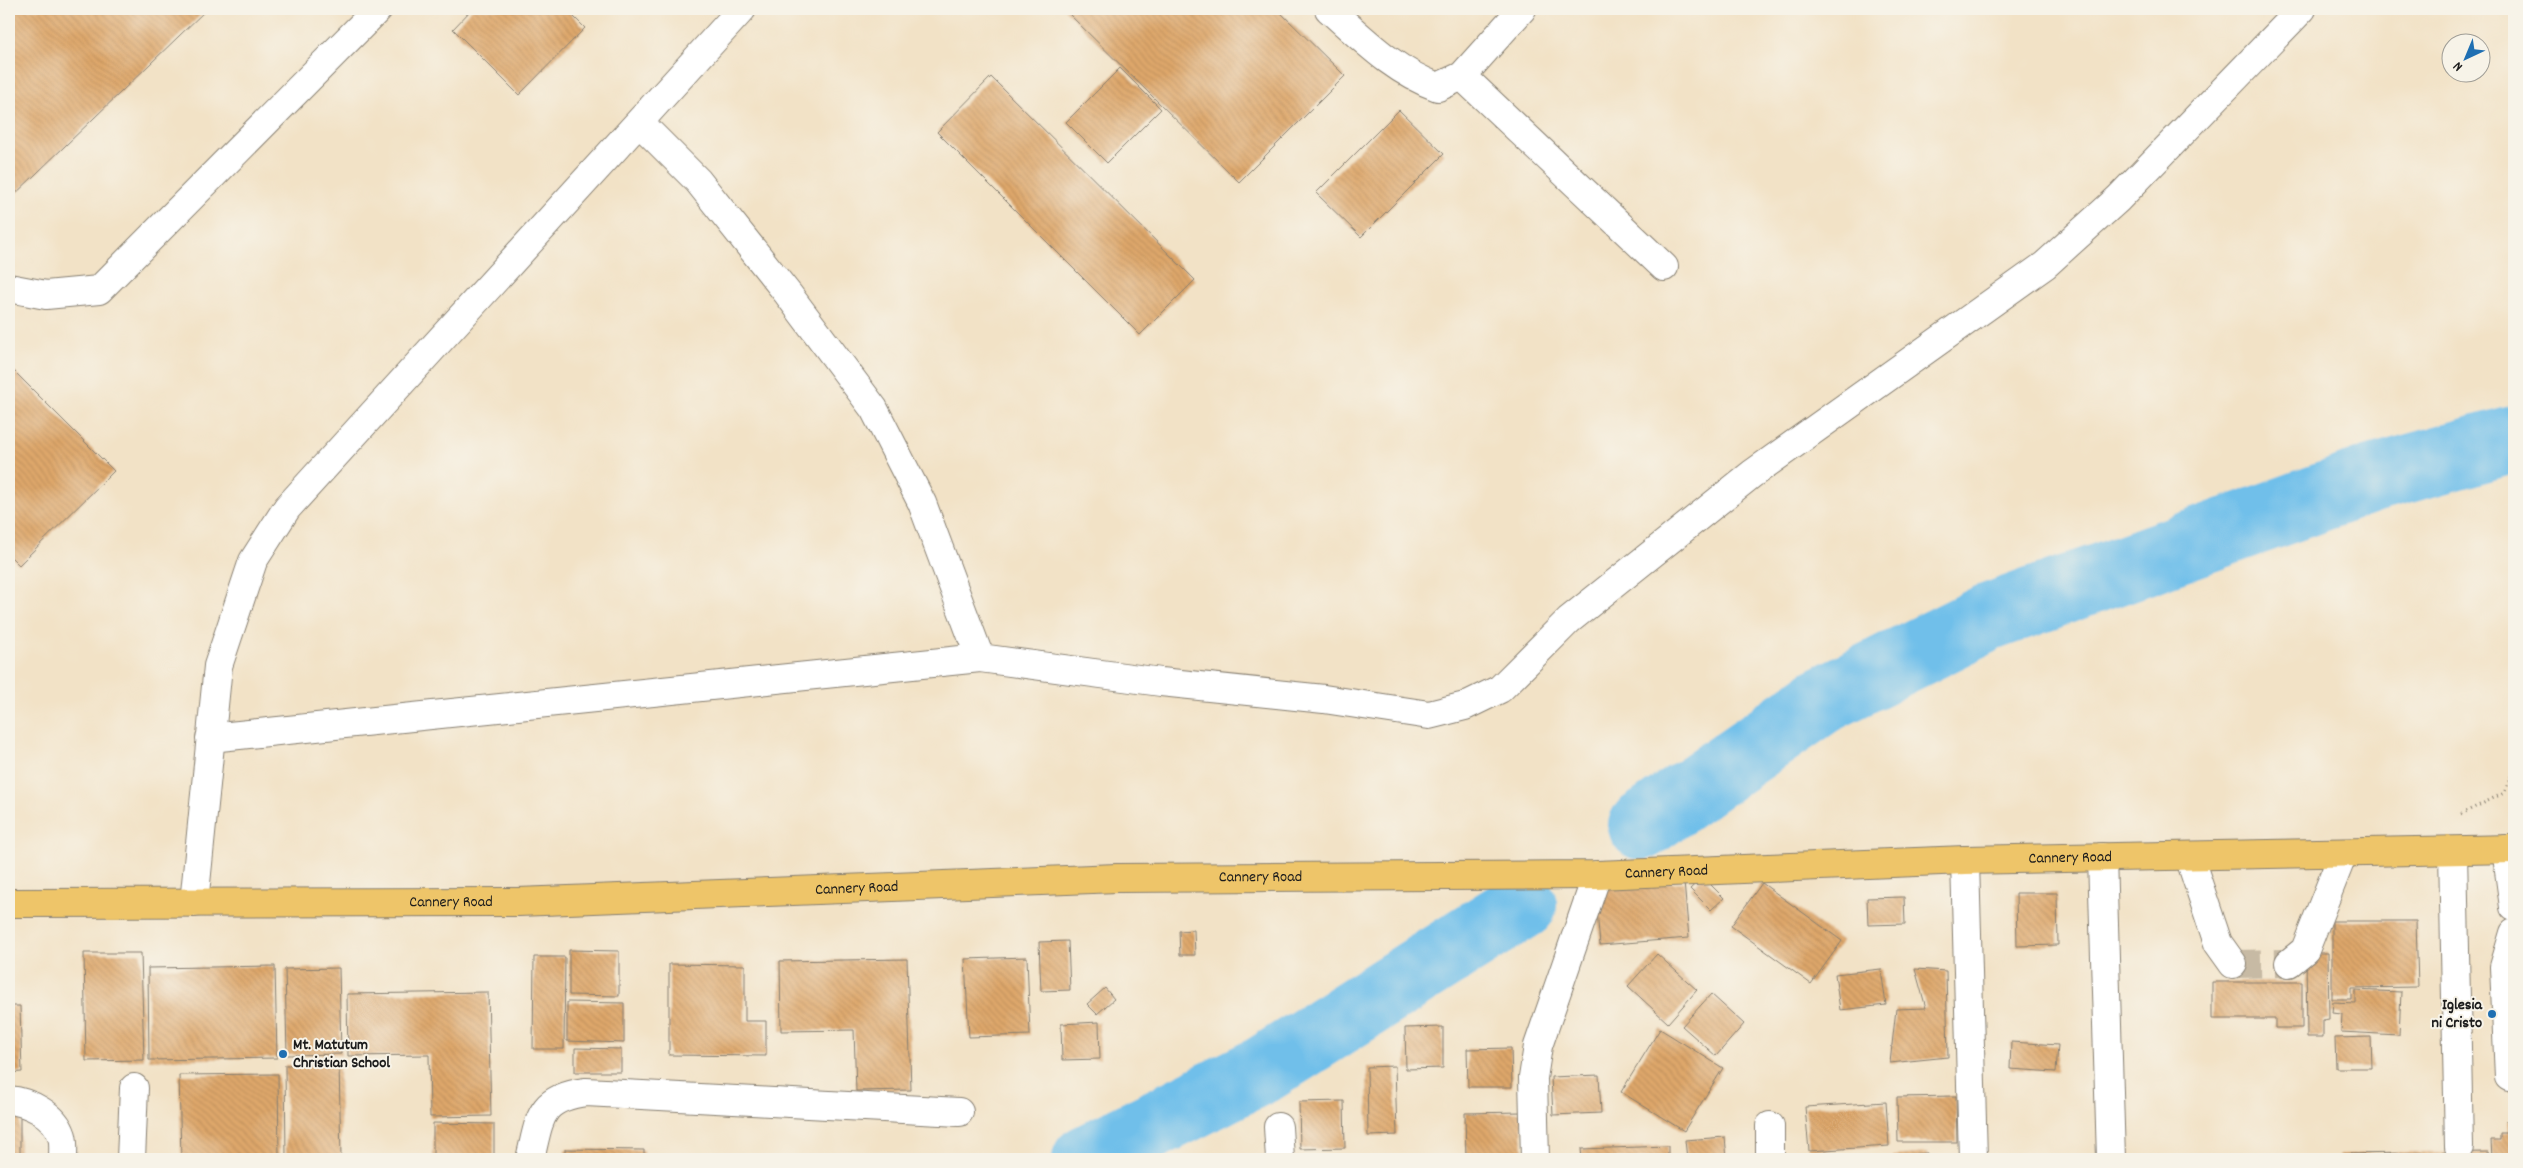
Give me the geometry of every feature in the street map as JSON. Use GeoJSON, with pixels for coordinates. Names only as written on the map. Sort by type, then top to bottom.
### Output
{"type":"FeatureCollection","features":[{"type":"Feature","properties":{"kind":"main road","name":"Cannery Road"},"geometry":{"type":"LineString","coordinates":[[9,903],[518,902],[1117,878],[1598,875],[1965,860],[2343,854],[2510,849]]}},
{"type":"Feature","properties":{"kind":"street"},"geometry":{"type":"LineString","coordinates":[[9,288],[46,295],[100,290],[378,9]]}},
{"type":"Feature","properties":{"kind":"street"},"geometry":{"type":"LineString","coordinates":[[194,902],[218,666],[235,609],[253,561],[287,508],[742,9]]}},
{"type":"Feature","properties":{"kind":"street"},"geometry":{"type":"LineString","coordinates":[[1330,9],[1391,63],[1420,81],[1438,87],[1462,76],[1522,9]]}},
{"type":"Feature","properties":{"kind":"street"},"geometry":{"type":"LineString","coordinates":[[210,738],[980,658],[1161,682],[1314,698],[1429,714],[1465,706],[1500,689],[1569,620],[1752,474],[2045,265],[2118,199],[2302,9]]}},
{"type":"Feature","properties":{"kind":"street"},"geometry":{"type":"LineString","coordinates":[[1462,76],[1664,267]]}},
{"type":"Feature","properties":{"kind":"street"},"geometry":{"type":"LineString","coordinates":[[639,122],[698,182],[788,294],[874,409],[922,502],[980,658]]}},
{"type":"Feature","properties":{"kind":"street"},"geometry":{"type":"LineString","coordinates":[[2510,849],[2514,907]]}},
{"type":"Feature","properties":{"kind":"street"},"geometry":{"type":"LineString","coordinates":[[2453,851],[2459,1147]]}},
{"type":"Feature","properties":{"kind":"street"},"geometry":{"type":"LineString","coordinates":[[2289,963],[2306,950],[2343,854]]}},
{"type":"Feature","properties":{"kind":"street"},"geometry":{"type":"LineString","coordinates":[[2189,856],[2218,943],[2233,964]]}},
{"type":"Feature","properties":{"kind":"street"},"geometry":{"type":"LineString","coordinates":[[2102,857],[2112,1159]]}},
{"type":"Feature","properties":{"kind":"street"},"geometry":{"type":"LineString","coordinates":[[1965,860],[1973,1159]]}},
{"type":"Feature","properties":{"kind":"street"},"geometry":{"type":"LineString","coordinates":[[1535,1159],[1533,1078],[1538,1046],[1598,875]]}},
{"type":"Feature","properties":{"kind":"street"},"geometry":{"type":"LineString","coordinates":[[2509,1077],[2504,967],[2514,933]]}},
{"type":"Feature","properties":{"kind":"street"},"geometry":{"type":"LineString","coordinates":[[132,1159],[134,1088]]}},
{"type":"Feature","properties":{"kind":"street"},"geometry":{"type":"LineString","coordinates":[[530,1159],[542,1113],[558,1099],[579,1093],[959,1112]]}},
{"type":"Feature","properties":{"kind":"street"},"geometry":{"type":"LineString","coordinates":[[9,1100],[31,1106],[51,1119],[62,1136],[63,1159]]}},
{"type":"Feature","properties":{"kind":"street"},"geometry":{"type":"LineString","coordinates":[[1770,1126],[1770,1159]]}},
{"type":"Feature","properties":{"kind":"street"},"geometry":{"type":"LineString","coordinates":[[1278,1127],[1280,1159]]}},
{"type":"Feature","properties":{"kind":"building"},"geometry":{"type":"Polygon","coordinates":[[[9,9],[207,9],[9,200],[9,9]]]}},
{"type":"Feature","properties":{"kind":"building"},"geometry":{"type":"Polygon","coordinates":[[[472,9],[566,9],[585,28],[519,95],[453,29],[472,9]]]}},
{"type":"Feature","properties":{"kind":"building"},"geometry":{"type":"Polygon","coordinates":[[[1064,9],[1277,9],[1345,76],[1239,182],[1064,9]]]}},
{"type":"Feature","properties":{"kind":"building"},"geometry":{"type":"Polygon","coordinates":[[[1120,68],[1161,109],[1107,163],[1066,122],[1120,68]]]}},
{"type":"Feature","properties":{"kind":"building"},"geometry":{"type":"Polygon","coordinates":[[[991,77],[1195,280],[1140,335],[937,132],[991,77]]]}},
{"type":"Feature","properties":{"kind":"building"},"geometry":{"type":"Polygon","coordinates":[[[1399,110],[1444,154],[1361,237],[1316,193],[1399,110]]]}},
{"type":"Feature","properties":{"kind":"building"},"geometry":{"type":"Polygon","coordinates":[[[9,366],[114,471],[19,565],[9,555],[9,366]]]}},
{"type":"Feature","properties":{"kind":"building"},"geometry":{"type":"Polygon","coordinates":[[[1703,877],[1724,898],[1711,910],[1690,889],[1703,877]]]}},
{"type":"Feature","properties":{"kind":"building"},"geometry":{"type":"Polygon","coordinates":[[[1684,882],[1689,938],[1600,945],[1595,888],[1684,882]]]}},
{"type":"Feature","properties":{"kind":"building"},"geometry":{"type":"Polygon","coordinates":[[[1762,883],[1842,941],[1811,984],[1731,926],[1762,883]]]}},
{"type":"Feature","properties":{"kind":"building"},"geometry":{"type":"Polygon","coordinates":[[[2016,893],[2057,893],[2058,945],[2017,946],[2016,893]]]}},
{"type":"Feature","properties":{"kind":"building"},"geometry":{"type":"Polygon","coordinates":[[[1904,897],[1905,924],[1868,925],[1867,898],[1904,897]]]}},
{"type":"Feature","properties":{"kind":"building"},"geometry":{"type":"Polygon","coordinates":[[[2332,921],[2416,921],[2418,987],[2351,988],[2351,999],[2332,999],[2332,921]]]}},
{"type":"Feature","properties":{"kind":"building"},"geometry":{"type":"Polygon","coordinates":[[[1194,930],[1195,955],[1180,955],[1179,931],[1194,930]]]}},
{"type":"Feature","properties":{"kind":"building"},"geometry":{"type":"Polygon","coordinates":[[[1068,941],[1070,990],[1041,991],[1039,942],[1068,941]]]}},
{"type":"Feature","properties":{"kind":"building"},"geometry":{"type":"Polygon","coordinates":[[[569,950],[619,951],[619,996],[569,995],[569,950]]]}},
{"type":"Feature","properties":{"kind":"building"},"geometry":{"type":"Polygon","coordinates":[[[84,953],[141,953],[144,1060],[86,1061],[84,953]]]}},
{"type":"Feature","properties":{"kind":"building"},"geometry":{"type":"Polygon","coordinates":[[[2306,953],[2328,953],[2329,1019],[2323,1020],[2323,1037],[2307,1037],[2306,953]]]}},
{"type":"Feature","properties":{"kind":"building"},"geometry":{"type":"Polygon","coordinates":[[[1657,954],[1697,990],[1668,1023],[1628,986],[1657,954]]]}},
{"type":"Feature","properties":{"kind":"building"},"geometry":{"type":"Polygon","coordinates":[[[534,957],[565,957],[564,1049],[533,1049],[534,957]]]}},
{"type":"Feature","properties":{"kind":"building"},"geometry":{"type":"Polygon","coordinates":[[[1027,957],[1030,1035],[969,1037],[965,959],[1027,957]]]}},
{"type":"Feature","properties":{"kind":"building"},"geometry":{"type":"Polygon","coordinates":[[[907,959],[911,1090],[856,1091],[854,1030],[781,1031],[780,961],[907,959]]]}},
{"type":"Feature","properties":{"kind":"building"},"geometry":{"type":"Polygon","coordinates":[[[669,964],[745,965],[745,1021],[766,1021],[766,1056],[669,1055],[669,964]]]}},
{"type":"Feature","properties":{"kind":"building"},"geometry":{"type":"Polygon","coordinates":[[[275,966],[277,1058],[149,1060],[148,968],[275,966]]]}},
{"type":"Feature","properties":{"kind":"building"},"geometry":{"type":"Polygon","coordinates":[[[339,968],[341,1054],[287,1055],[285,969],[339,968]]]}},
{"type":"Feature","properties":{"kind":"building"},"geometry":{"type":"Polygon","coordinates":[[[1881,969],[1886,1005],[1840,1010],[1835,974],[1881,969]]]}},
{"type":"Feature","properties":{"kind":"building"},"geometry":{"type":"Polygon","coordinates":[[[1915,969],[1946,971],[1948,1057],[1890,1063],[1896,1009],[1926,1008],[1915,969]]]}},
{"type":"Feature","properties":{"kind":"building"},"geometry":{"type":"Polygon","coordinates":[[[2212,982],[2302,982],[2302,1028],[2275,1028],[2275,1019],[2212,1019],[2212,982]]]}},
{"type":"Feature","properties":{"kind":"building"},"geometry":{"type":"Polygon","coordinates":[[[1105,988],[1114,999],[1097,1014],[1087,1004],[1105,988]]]}},
{"type":"Feature","properties":{"kind":"building"},"geometry":{"type":"Polygon","coordinates":[[[2355,990],[2401,992],[2399,1035],[2341,1032],[2342,1014],[2332,1013],[2333,1002],[2355,1003],[2355,990]]]}},
{"type":"Feature","properties":{"kind":"building"},"geometry":{"type":"Polygon","coordinates":[[[488,992],[491,1116],[430,1117],[429,1055],[348,1056],[347,994],[488,992]]]}},
{"type":"Feature","properties":{"kind":"building"},"geometry":{"type":"Polygon","coordinates":[[[1711,994],[1744,1024],[1716,1056],[1682,1026],[1711,994]]]}},
{"type":"Feature","properties":{"kind":"building"},"geometry":{"type":"Polygon","coordinates":[[[567,1002],[624,1003],[624,1043],[567,1041],[567,1002]]]}},
{"type":"Feature","properties":{"kind":"building"},"geometry":{"type":"Polygon","coordinates":[[[9,1006],[20,1006],[22,1072],[9,1073],[9,1006]]]}},
{"type":"Feature","properties":{"kind":"building"},"geometry":{"type":"Polygon","coordinates":[[[1099,1022],[1100,1059],[1062,1060],[1061,1024],[1099,1022]]]}},
{"type":"Feature","properties":{"kind":"building"},"geometry":{"type":"Polygon","coordinates":[[[1443,1027],[1443,1068],[1406,1069],[1405,1028],[1443,1027]]]}},
{"type":"Feature","properties":{"kind":"building"},"geometry":{"type":"Polygon","coordinates":[[[1660,1029],[1723,1068],[1684,1131],[1621,1092],[1660,1029]]]}},
{"type":"Feature","properties":{"kind":"building"},"geometry":{"type":"Polygon","coordinates":[[[2371,1037],[2372,1068],[2336,1068],[2335,1038],[2371,1037]]]}},
{"type":"Feature","properties":{"kind":"building"},"geometry":{"type":"Polygon","coordinates":[[[2011,1042],[2058,1045],[2056,1072],[2010,1069],[2011,1042]]]}},
{"type":"Feature","properties":{"kind":"building"},"geometry":{"type":"Polygon","coordinates":[[[575,1048],[621,1049],[621,1072],[575,1072],[575,1048]]]}},
{"type":"Feature","properties":{"kind":"building"},"geometry":{"type":"Polygon","coordinates":[[[1511,1048],[1512,1087],[1468,1087],[1467,1049],[1511,1048]]]}},
{"type":"Feature","properties":{"kind":"building"},"geometry":{"type":"Polygon","coordinates":[[[339,1064],[341,1159],[286,1159],[285,1065],[339,1064]]]}},
{"type":"Feature","properties":{"kind":"building"},"geometry":{"type":"Polygon","coordinates":[[[1395,1066],[1397,1135],[1368,1136],[1367,1067],[1395,1066]]]}},
{"type":"Feature","properties":{"kind":"building"},"geometry":{"type":"Polygon","coordinates":[[[278,1074],[279,1159],[181,1159],[179,1075],[278,1074]]]}},
{"type":"Feature","properties":{"kind":"building"},"geometry":{"type":"Polygon","coordinates":[[[1599,1075],[1601,1113],[1553,1115],[1551,1077],[1599,1075]]]}},
{"type":"Feature","properties":{"kind":"building"},"geometry":{"type":"Polygon","coordinates":[[[1956,1096],[1957,1142],[1898,1142],[1897,1097],[1956,1096]]]}},
{"type":"Feature","properties":{"kind":"building"},"geometry":{"type":"Polygon","coordinates":[[[1344,1101],[1345,1148],[1300,1149],[1299,1102],[1344,1101]]]}},
{"type":"Feature","properties":{"kind":"building"},"geometry":{"type":"Polygon","coordinates":[[[1886,1102],[1889,1146],[1809,1151],[1805,1107],[1886,1102]]]}},
{"type":"Feature","properties":{"kind":"building"},"geometry":{"type":"Polygon","coordinates":[[[20,1111],[20,1159],[9,1159],[9,1112],[20,1111]]]}},
{"type":"Feature","properties":{"kind":"building"},"geometry":{"type":"Polygon","coordinates":[[[1522,1112],[1523,1159],[1466,1159],[1465,1113],[1522,1112]]]}},
{"type":"Feature","properties":{"kind":"building"},"geometry":{"type":"Polygon","coordinates":[[[2506,1121],[2514,1121],[2514,1159],[2492,1159],[2491,1140],[2500,1140],[2500,1133],[2507,1133],[2506,1121]]]}},
{"type":"Feature","properties":{"kind":"building"},"geometry":{"type":"Polygon","coordinates":[[[433,1123],[494,1124],[494,1159],[433,1159],[433,1123]]]}},
{"type":"Feature","properties":{"kind":"building"},"geometry":{"type":"Polygon","coordinates":[[[1725,1137],[1727,1159],[1687,1159],[1685,1140],[1725,1137]]]}},
{"type":"Feature","properties":{"kind":"building"},"geometry":{"type":"Polygon","coordinates":[[[1668,1146],[1668,1159],[1582,1159],[1581,1149],[1668,1146]]]}},
{"type":"Feature","properties":{"kind":"building"},"geometry":{"type":"Polygon","coordinates":[[[565,1149],[644,1150],[644,1159],[565,1159],[565,1149]]]}},
{"type":"Feature","properties":{"kind":"building"},"geometry":{"type":"Polygon","coordinates":[[[2488,1152],[2489,1159],[2339,1159],[2339,1154],[2488,1152]]]}},
{"type":"Feature","properties":{"kind":"building"},"geometry":{"type":"Polygon","coordinates":[[[1927,1153],[1928,1159],[1893,1159],[1893,1156],[1927,1153]]]}},
{"type":"Feature","properties":{"kind":"building"},"geometry":{"type":"Polygon","coordinates":[[[1330,1156],[1359,1156],[1359,1159],[1330,1159],[1330,1156]]]}},
{"type":"Feature","properties":{"kind":"waterway"},"geometry":{"type":"LineString","coordinates":[[1642,826],[1821,701],[1987,618],[2372,479],[2514,439]]}},
{"type":"Feature","properties":{"kind":"waterway"},"geometry":{"type":"LineString","coordinates":[[1086,1159],[1264,1069],[1523,905]]}},
{"type":"Feature","properties":{"kind":"tunnel"},"geometry":{"type":"LineString","coordinates":[[2233,964],[2289,963]]}},
{"type":"Feature","properties":{"kind":"place","name":"Iglesia ni Cristo"},"geometry":{"type":"Point","coordinates":[2492,1014]}},
{"type":"Feature","properties":{"kind":"place","name":"Mt. Matutum Christian School"},"geometry":{"type":"Point","coordinates":[283,1054]}}]}
